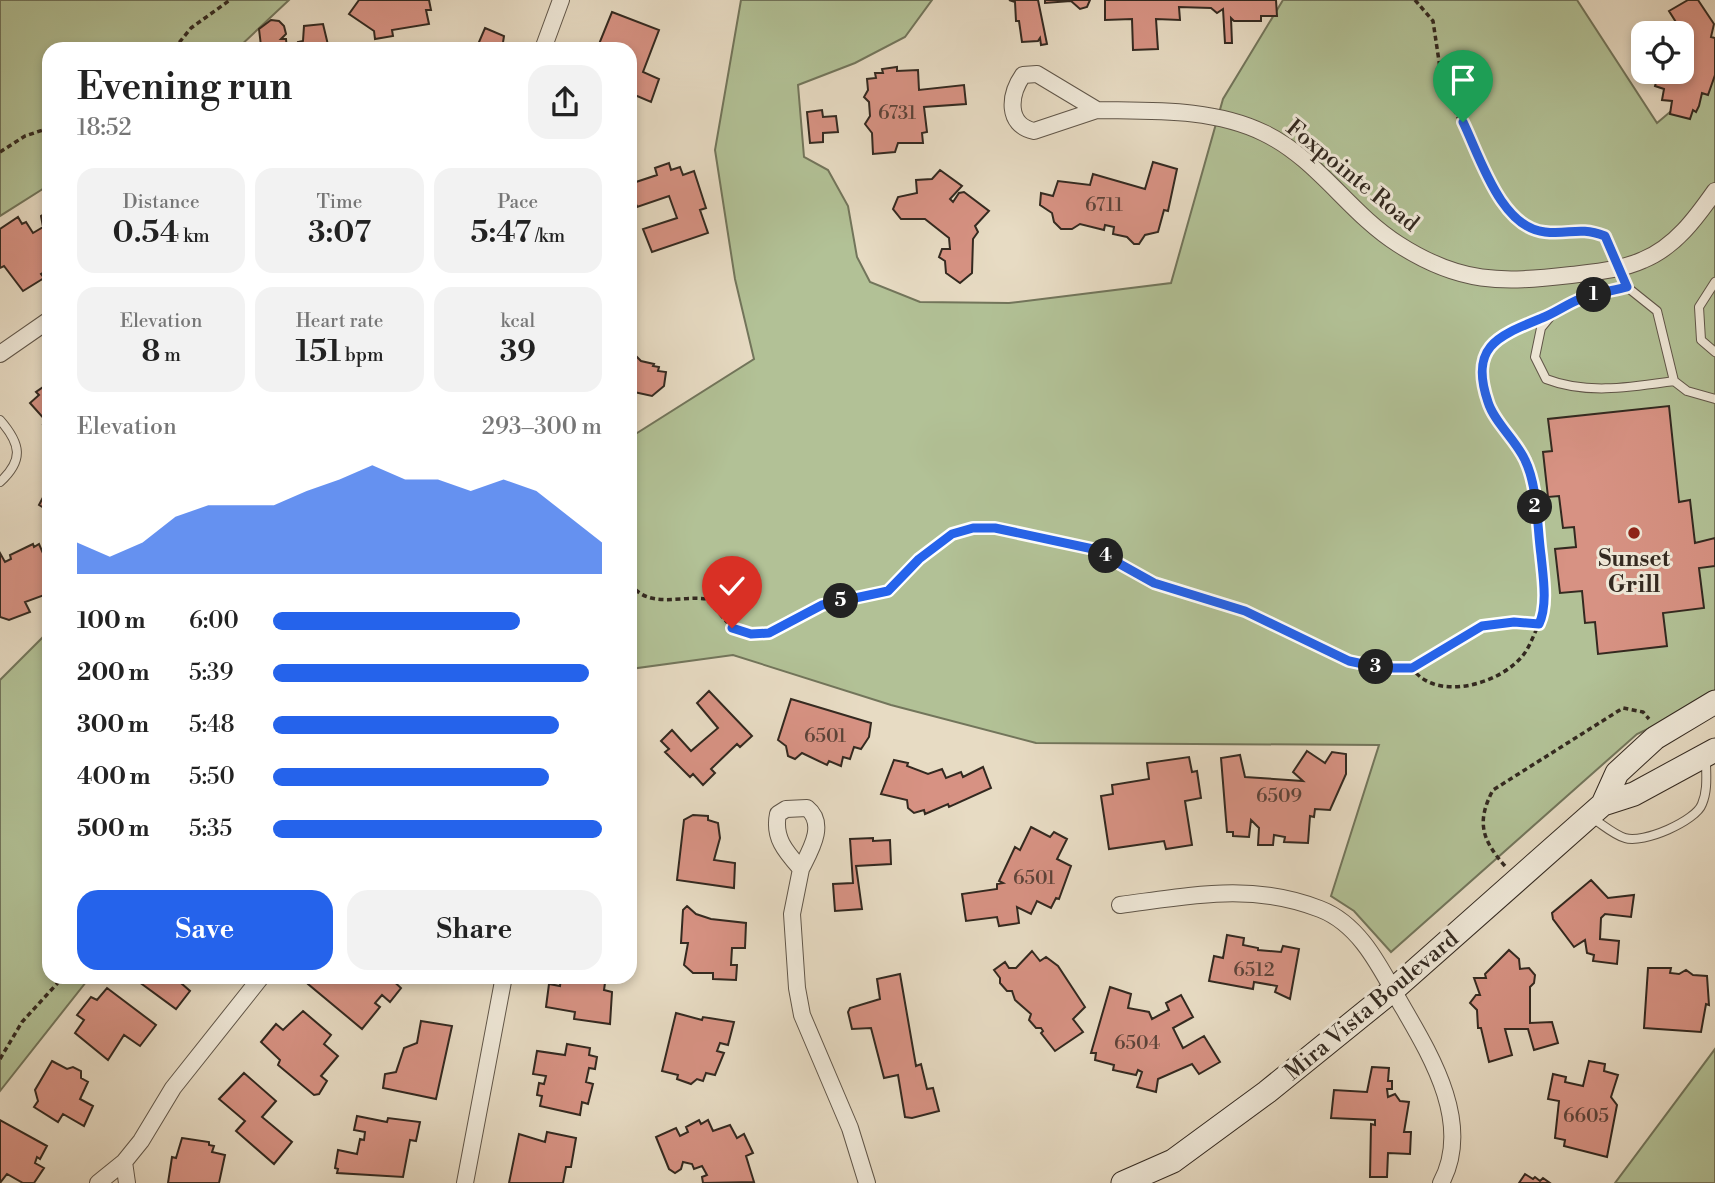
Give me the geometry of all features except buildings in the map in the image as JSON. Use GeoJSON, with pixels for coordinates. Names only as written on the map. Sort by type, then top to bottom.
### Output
{"type":"FeatureCollection","features":[{"type":"Feature","properties":{"kind":"street"},"geometry":{"type":"LineString","coordinates":[[546,42],[561,0]]}},
{"type":"Feature","properties":{"kind":"street","name":"Foxpointe Road"},"geometry":{"type":"LineString","coordinates":[[1097,110],[1037,75],[1023,75],[1017,83],[1013,110],[1016,123],[1034,131],[1097,110],[1178,111],[1263,132],[1319,171],[1396,243],[1435,266],[1508,282],[1643,261],[1680,236],[1715,191]]}},
{"type":"Feature","properties":{"kind":"street"},"geometry":{"type":"LineString","coordinates":[[0,355],[42,325]]}},
{"type":"Feature","properties":{"kind":"street","name":"Mira Vista Boulevard"},"geometry":{"type":"LineString","coordinates":[[1123,1183],[1173,1161],[1393,990],[1596,810],[1617,773],[1663,733],[1715,702]]}},
{"type":"Feature","properties":{"kind":"street","name":"Mira Vista Boulevard"},"geometry":{"type":"LineString","coordinates":[[1596,810],[1634,794],[1711,753]]}},
{"type":"Feature","properties":{"kind":"street"},"geometry":{"type":"LineString","coordinates":[[801,869],[792,914],[797,988],[802,1015],[850,1128],[867,1183]]}},
{"type":"Feature","properties":{"kind":"street"},"geometry":{"type":"LineString","coordinates":[[1120,905],[1214,892],[1252,891],[1291,899],[1323,910],[1356,933],[1372,953],[1436,1065],[1448,1106],[1451,1153],[1441,1183]]}},
{"type":"Feature","properties":{"kind":"street"},"geometry":{"type":"LineString","coordinates":[[98,1183],[124,1162],[141,1141],[173,1088],[256,984]]}},
{"type":"Feature","properties":{"kind":"street"},"geometry":{"type":"LineString","coordinates":[[466,1183],[503,984]]}},
{"type":"Feature","properties":{"kind":"street"},"geometry":{"type":"LineString","coordinates":[[124,1162],[127,1183]]}},
{"type":"Feature","properties":{"kind":"lane"},"geometry":{"type":"LineString","coordinates":[[1617,267],[1627,287],[1657,311],[1674,381],[1687,391],[1715,399]]}},
{"type":"Feature","properties":{"kind":"lane"},"geometry":{"type":"LineString","coordinates":[[1715,282],[1699,307],[1702,340],[1715,352]]}},
{"type":"Feature","properties":{"kind":"lane"},"geometry":{"type":"LineString","coordinates":[[1627,287],[1583,298],[1555,311],[1541,328],[1535,357],[1546,379],[1582,388],[1610,388],[1674,381]]}},
{"type":"Feature","properties":{"kind":"lane"},"geometry":{"type":"LineString","coordinates":[[0,420],[12,434],[18,455],[14,469],[0,482]]}},
{"type":"Feature","properties":{"kind":"lane"},"geometry":{"type":"LineString","coordinates":[[1596,810],[1625,839],[1649,839],[1682,822],[1702,807],[1711,753]]}},
{"type":"Feature","properties":{"kind":"path"},"geometry":{"type":"LineString","coordinates":[[180,42],[191,28],[230,0]]}},
{"type":"Feature","properties":{"kind":"path"},"geometry":{"type":"LineString","coordinates":[[1415,0],[1433,21],[1443,88],[1504,208],[1528,228],[1546,232],[1586,229],[1605,236],[1617,267]]}},
{"type":"Feature","properties":{"kind":"path"},"geometry":{"type":"LineString","coordinates":[[0,152],[25,136],[42,130]]}},
{"type":"Feature","properties":{"kind":"path"},"geometry":{"type":"LineString","coordinates":[[1412,668],[1418,677],[1445,689],[1483,681],[1523,656],[1542,617],[1543,573],[1536,512],[1526,462],[1489,406],[1482,381],[1482,361],[1493,344],[1509,330],[1555,311]]}},
{"type":"Feature","properties":{"kind":"path"},"geometry":{"type":"LineString","coordinates":[[637,593],[650,598],[707,599],[732,628],[751,634],[769,633],[822,605],[888,591],[919,559],[952,534],[973,528],[995,528],[1093,549],[1154,583],[1245,611],[1349,661],[1382,668],[1412,668],[1482,626],[1514,622],[1539,624]]}},
{"type":"Feature","properties":{"kind":"path"},"geometry":{"type":"LineString","coordinates":[[1518,880],[1487,845],[1483,808],[1493,790],[1623,708],[1643,712],[1663,733]]}},
{"type":"Feature","properties":{"kind":"path"},"geometry":{"type":"LineString","coordinates":[[0,1059],[22,1023],[57,984]]}},
{"type":"Feature","properties":{"kind":"green space"},"geometry":{"type":"Polygon","coordinates":[[[0,0],[289,0],[244,42],[42,42],[42,189],[0,216],[0,0]]]}},
{"type":"Feature","properties":{"kind":"green space"},"geometry":{"type":"Polygon","coordinates":[[[741,0],[932,0],[905,37],[855,63],[798,85],[804,157],[828,170],[848,206],[857,257],[870,282],[920,302],[1009,303],[1171,283],[1223,99],[1283,0],[1577,0],[1657,123],[1715,74],[1715,697],[1637,734],[1391,952],[1354,911],[1331,896],[1379,745],[1036,743],[891,705],[733,655],[637,668],[637,433],[754,359],[735,279],[715,150],[741,0]]]}},
{"type":"Feature","properties":{"kind":"green space"},"geometry":{"type":"Polygon","coordinates":[[[42,638],[42,984],[84,984],[0,1091],[0,680],[42,638]]]}},
{"type":"Feature","properties":{"kind":"green space"},"geometry":{"type":"Polygon","coordinates":[[[1715,1049],[1715,1183],[1615,1183],[1715,1049]]]}},
{"type":"Feature","properties":{"kind":"place","name":"Sunset Grill"},"geometry":{"type":"Point","coordinates":[1634,533]}},
{"type":"Feature","properties":{"kind":"route"},"geometry":{"type":"LineString","coordinates":[[732,628],[751,634],[769,633],[822,605],[888,591],[935,545],[952,534],[973,528],[995,528],[1063,540],[1093,549],[1154,583],[1245,611],[1282,626],[1349,661],[1382,668],[1412,668],[1482,626],[1514,622],[1539,624],[1542,617],[1543,573],[1536,512],[1526,462],[1489,406],[1482,381],[1482,361],[1493,344],[1509,330],[1583,298],[1627,287],[1605,236],[1586,229],[1546,232],[1528,228],[1504,208],[1463,122]]}}]}
